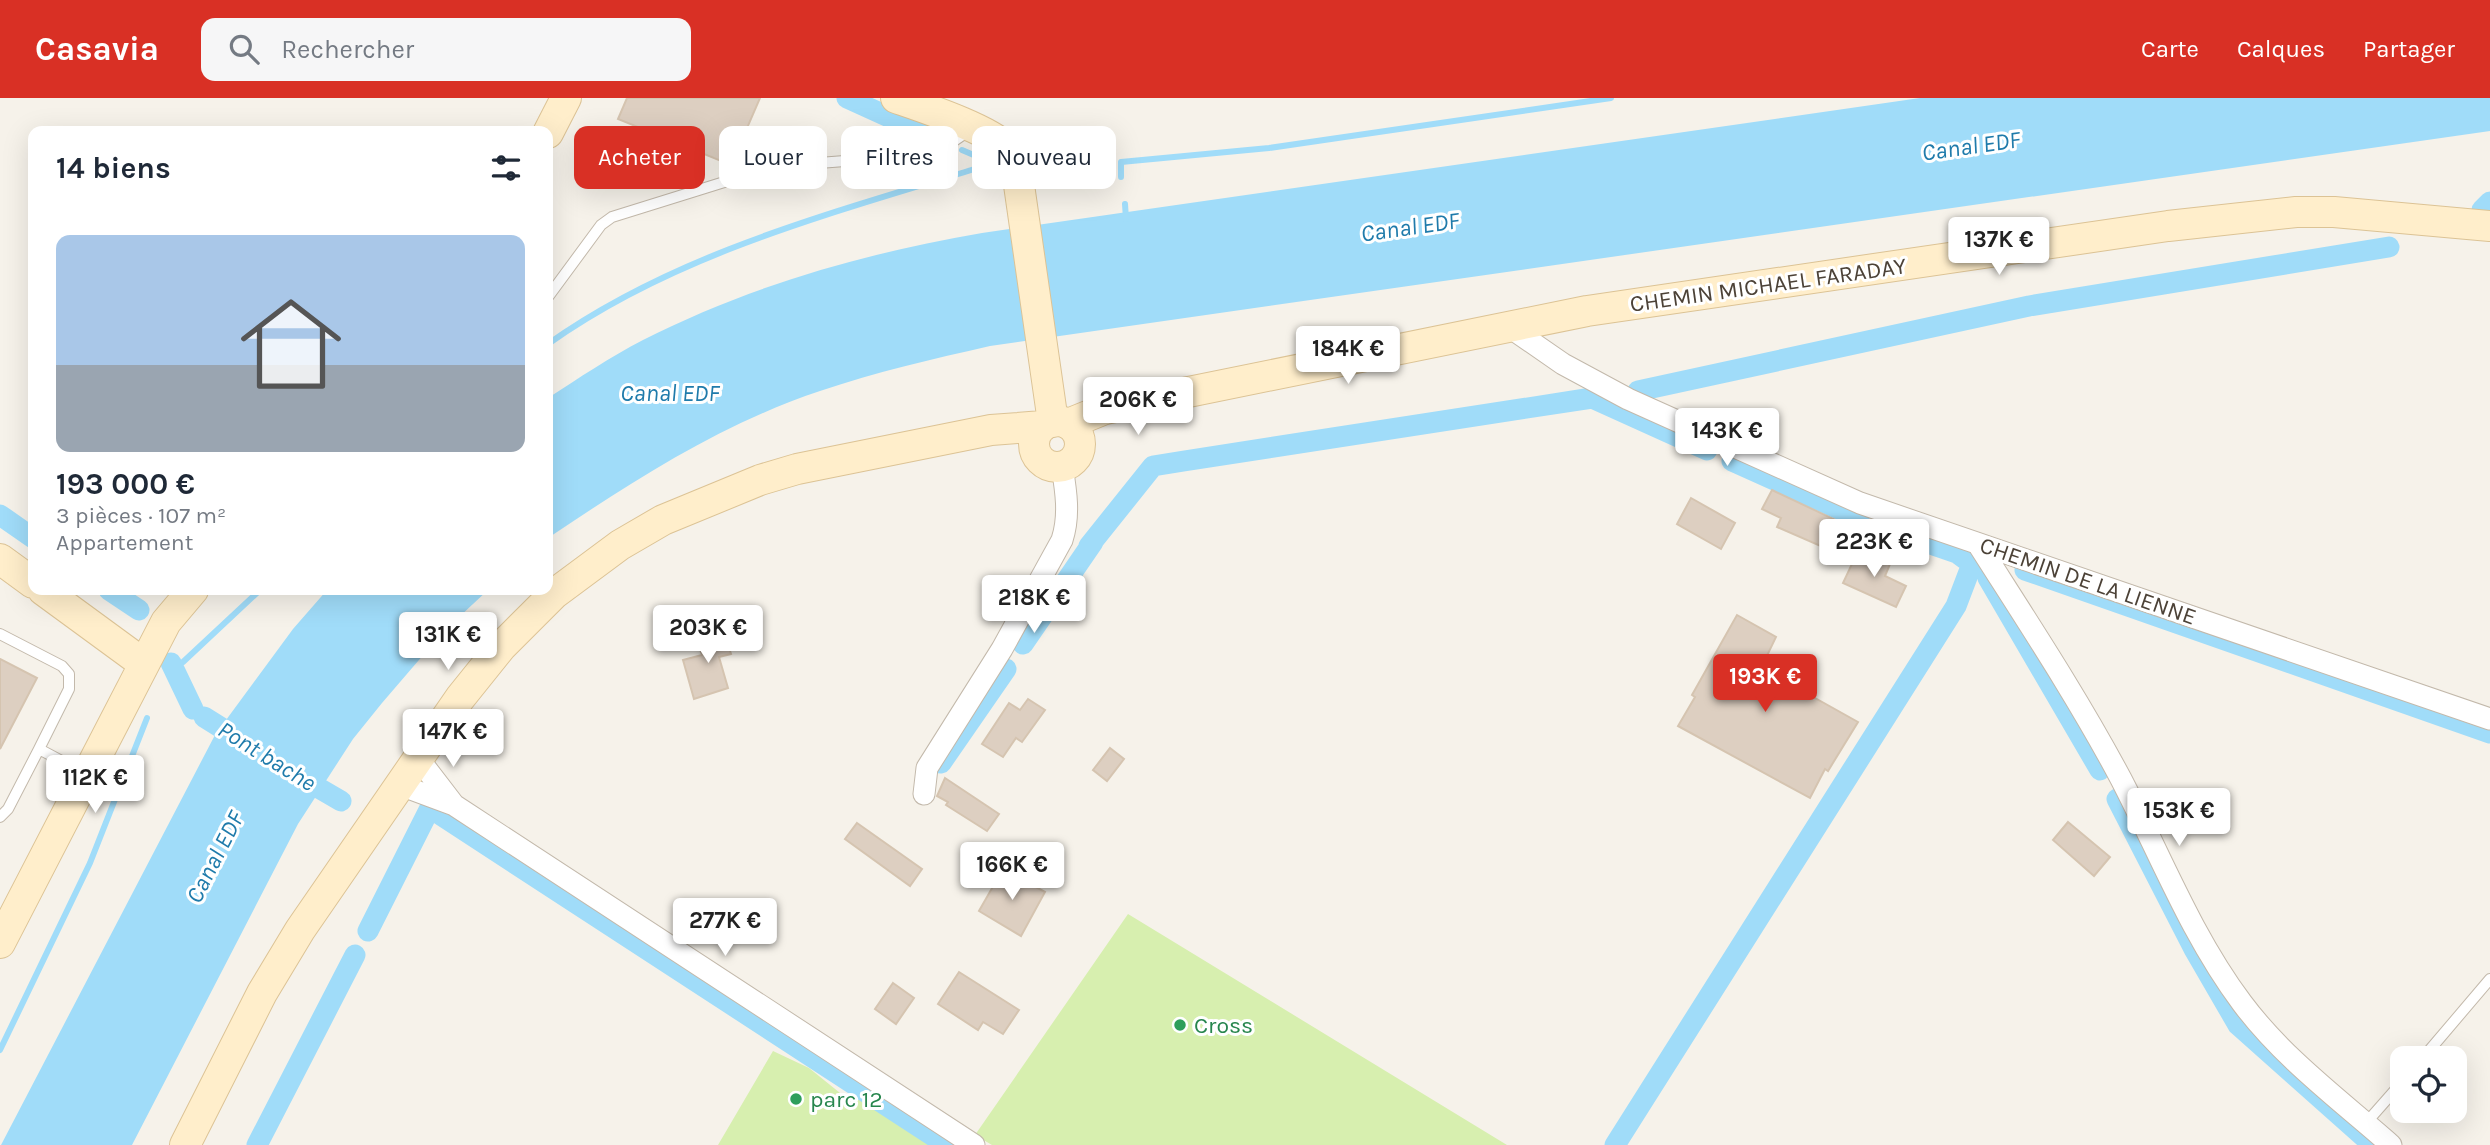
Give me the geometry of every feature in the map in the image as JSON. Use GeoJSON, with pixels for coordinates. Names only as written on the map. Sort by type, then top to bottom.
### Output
{"type":"FeatureCollection","features":[{"type":"Feature","properties":{"kind":"main road"},"geometry":{"type":"LineString","coordinates":[[552,126],[566,98]]}},
{"type":"Feature","properties":{"kind":"main road"},"geometry":{"type":"LineString","coordinates":[[895,98],[972,128]]}},
{"type":"Feature","properties":{"kind":"main road"},"geometry":{"type":"LineString","coordinates":[[553,594],[620,545],[673,515],[749,483],[797,469],[1002,428],[1057,440],[1047,389],[1019,189]]}},
{"type":"Feature","properties":{"kind":"main road","name":"CHEMIN MICHAEL FARADAY"},"geometry":{"type":"LineString","coordinates":[[1057,440],[1176,396],[1587,311],[2264,214],[2334,212],[2490,226]]}},
{"type":"Feature","properties":{"kind":"main road"},"geometry":{"type":"LineString","coordinates":[[0,559],[28,579]]}},
{"type":"Feature","properties":{"kind":"main road"},"geometry":{"type":"LineString","coordinates":[[50,595],[144,664]]}},
{"type":"Feature","properties":{"kind":"main road"},"geometry":{"type":"LineString","coordinates":[[0,943],[144,664],[169,618],[189,595]]}},
{"type":"Feature","properties":{"kind":"main road"},"geometry":{"type":"LineString","coordinates":[[185,1145],[271,975],[467,689],[519,627],[552,595]]}},
{"type":"Feature","properties":{"kind":"street","name":"CHEMIN DE LA LIENNE"},"geometry":{"type":"LineString","coordinates":[[1508,326],[1563,364],[1710,438],[1860,503],[2490,719]]}},
{"type":"Feature","properties":{"kind":"street"},"geometry":{"type":"LineString","coordinates":[[923,793],[927,768],[1002,649],[1062,540],[1067,504],[1057,440]]}},
{"type":"Feature","properties":{"kind":"street"},"geometry":{"type":"LineString","coordinates":[[1978,544],[2040,641],[2120,778],[2192,922],[2240,1001],[2264,1030],[2391,1145]]}},
{"type":"Feature","properties":{"kind":"street"},"geometry":{"type":"LineString","coordinates":[[418,758],[454,805]]}},
{"type":"Feature","properties":{"kind":"street"},"geometry":{"type":"LineString","coordinates":[[400,785],[454,805],[974,1145]]}},
{"type":"Feature","properties":{"kind":"lane"},"geometry":{"type":"LineString","coordinates":[[553,290],[601,225],[612,217],[750,174],[819,163],[935,154],[972,128]]}},
{"type":"Feature","properties":{"kind":"lane"},"geometry":{"type":"LineString","coordinates":[[0,634],[62,666],[69,674],[69,690],[8,809],[0,817]]}},
{"type":"Feature","properties":{"kind":"lane"},"geometry":{"type":"LineString","coordinates":[[39,749],[87,775]]}},
{"type":"Feature","properties":{"kind":"lane"},"geometry":{"type":"LineString","coordinates":[[2432,1046],[2490,979]]}},
{"type":"Feature","properties":{"kind":"lane"},"geometry":{"type":"LineString","coordinates":[[2366,1123],[2390,1096]]}},
{"type":"Feature","properties":{"kind":"green space","name":"Cross"},"geometry":{"type":"Polygon","coordinates":[[[1128,914],[1507,1145],[992,1145],[975,1135],[1128,914]]]}},
{"type":"Feature","properties":{"kind":"green space","name":"parc 12"},"geometry":{"type":"Polygon","coordinates":[[[773,1051],[809,1068],[850,1101],[879,1097],[961,1145],[718,1145],[773,1051]]]}},
{"type":"Feature","properties":{"kind":"water","name":"Canal EDF"},"geometry":{"type":"Polygon","coordinates":[[[1920,98],[2490,98],[2490,131],[990,346],[905,366],[783,404],[713,437],[645,475],[553,535],[553,395],[643,340],[724,303],[851,261],[982,233],[1920,98]]]}},
{"type":"Feature","properties":{"kind":"water","name":"Canal EDF"},"geometry":{"type":"Polygon","coordinates":[[[323,595],[483,595],[443,632],[382,703],[353,739],[298,824],[132,1145],[1,1145],[215,735],[293,629],[323,595]]]}},
{"type":"Feature","properties":{"kind":"building"},"geometry":{"type":"Polygon","coordinates":[[[627,98],[760,98],[748,126],[719,126],[719,160],[705,154],[705,126],[635,126],[618,119],[627,98]]]}},
{"type":"Feature","properties":{"kind":"building"},"geometry":{"type":"Polygon","coordinates":[[[1772,490],[1844,524],[1832,551],[1777,527],[1781,518],[1762,509],[1772,490]]]}},
{"type":"Feature","properties":{"kind":"building"},"geometry":{"type":"Polygon","coordinates":[[[1691,498],[1735,523],[1721,549],[1677,524],[1691,498]]]}},
{"type":"Feature","properties":{"kind":"building"},"geometry":{"type":"Polygon","coordinates":[[[1859,549],[1890,564],[1885,576],[1906,586],[1896,607],[1843,583],[1859,549]]]}},
{"type":"Feature","properties":{"kind":"building"},"geometry":{"type":"Polygon","coordinates":[[[1737,615],[1776,637],[1761,668],[1858,722],[1828,771],[1825,769],[1810,798],[1678,726],[1695,697],[1692,695],[1737,615]]]}},
{"type":"Feature","properties":{"kind":"building"},"geometry":{"type":"Polygon","coordinates":[[[723,629],[731,654],[719,657],[728,688],[694,699],[683,660],[702,655],[696,637],[723,629]]]}},
{"type":"Feature","properties":{"kind":"building"},"geometry":{"type":"Polygon","coordinates":[[[0,659],[37,678],[0,749],[0,659]]]}},
{"type":"Feature","properties":{"kind":"building"},"geometry":{"type":"Polygon","coordinates":[[[1028,699],[1045,710],[1022,742],[1016,738],[1003,757],[982,744],[1009,703],[1020,710],[1028,699]]]}},
{"type":"Feature","properties":{"kind":"building"},"geometry":{"type":"Polygon","coordinates":[[[1110,748],[1124,759],[1107,781],[1093,770],[1110,748]]]}},
{"type":"Feature","properties":{"kind":"building"},"geometry":{"type":"Polygon","coordinates":[[[945,778],[999,814],[987,831],[946,805],[948,802],[937,796],[945,778]]]}},
{"type":"Feature","properties":{"kind":"building"},"geometry":{"type":"Polygon","coordinates":[[[2068,822],[2110,857],[2094,876],[2053,840],[2068,822]]]}},
{"type":"Feature","properties":{"kind":"building"},"geometry":{"type":"Polygon","coordinates":[[[857,823],[922,869],[910,886],[845,839],[857,823]]]}},
{"type":"Feature","properties":{"kind":"building"},"geometry":{"type":"Polygon","coordinates":[[[1003,869],[1045,892],[1021,936],[979,911],[1003,869]]]}},
{"type":"Feature","properties":{"kind":"building"},"geometry":{"type":"Polygon","coordinates":[[[959,972],[1019,1010],[1003,1034],[983,1022],[978,1030],[938,1004],[959,972]]]}},
{"type":"Feature","properties":{"kind":"building"},"geometry":{"type":"Polygon","coordinates":[[[893,983],[914,998],[896,1024],[875,1009],[893,983]]]}},
{"type":"Feature","properties":{"kind":"waterway"},"geometry":{"type":"LineString","coordinates":[[847,98],[909,126]]}},
{"type":"Feature","properties":{"kind":"waterway"},"geometry":{"type":"LineString","coordinates":[[1121,177],[1121,162],[1269,148],[1611,98]]}},
{"type":"Feature","properties":{"kind":"waterway"},"geometry":{"type":"LineString","coordinates":[[962,150],[972,154]]}},
{"type":"Feature","properties":{"kind":"waterway"},"geometry":{"type":"LineString","coordinates":[[553,341],[597,312],[702,260],[813,219],[972,170]]}},
{"type":"Feature","properties":{"kind":"waterway"},"geometry":{"type":"LineString","coordinates":[[2482,210],[2490,202]]}},
{"type":"Feature","properties":{"kind":"waterway"},"geometry":{"type":"LineString","coordinates":[[1125,204],[1126,219]]}},
{"type":"Feature","properties":{"kind":"waterway"},"geometry":{"type":"LineString","coordinates":[[1638,391],[2029,306],[2389,247]]}},
{"type":"Feature","properties":{"kind":"waterway"},"geometry":{"type":"LineString","coordinates":[[1089,546],[1153,466],[1184,461],[1592,398],[1707,450]]}},
{"type":"Feature","properties":{"kind":"waterway"},"geometry":{"type":"LineString","coordinates":[[1732,461],[1859,518]]}},
{"type":"Feature","properties":{"kind":"waterway"},"geometry":{"type":"LineString","coordinates":[[0,515],[28,535]]}},
{"type":"Feature","properties":{"kind":"waterway"},"geometry":{"type":"LineString","coordinates":[[1615,1145],[1956,606],[1972,564],[1957,553],[1890,530]]}},
{"type":"Feature","properties":{"kind":"waterway"},"geometry":{"type":"LineString","coordinates":[[1023,644],[1093,542]]}},
{"type":"Feature","properties":{"kind":"waterway"},"geometry":{"type":"LineString","coordinates":[[2025,570],[2490,733]]}},
{"type":"Feature","properties":{"kind":"waterway"},"geometry":{"type":"LineString","coordinates":[[1988,578],[2100,770]]}},
{"type":"Feature","properties":{"kind":"waterway"},"geometry":{"type":"LineString","coordinates":[[116,595],[139,610]]}},
{"type":"Feature","properties":{"kind":"waterway"},"geometry":{"type":"LineString","coordinates":[[183,662],[255,595]]}},
{"type":"Feature","properties":{"kind":"waterway"},"geometry":{"type":"LineString","coordinates":[[171,663],[193,709]]}},
{"type":"Feature","properties":{"kind":"waterway"},"geometry":{"type":"LineString","coordinates":[[941,763],[1006,669]]}},
{"type":"Feature","properties":{"kind":"waterway","name":"Pont bache"},"geometry":{"type":"LineString","coordinates":[[204,717],[244,742]]}},
{"type":"Feature","properties":{"kind":"waterway"},"geometry":{"type":"LineString","coordinates":[[0,1050],[90,863],[147,718]]}},
{"type":"Feature","properties":{"kind":"waterway","name":"Pont bache"},"geometry":{"type":"LineString","coordinates":[[298,776],[341,801]]}},
{"type":"Feature","properties":{"kind":"waterway"},"geometry":{"type":"LineString","coordinates":[[2117,799],[2194,949],[2238,1025],[2373,1145]]}},
{"type":"Feature","properties":{"kind":"waterway"},"geometry":{"type":"LineString","coordinates":[[368,931],[430,808],[947,1145]]}},
{"type":"Feature","properties":{"kind":"waterway"},"geometry":{"type":"LineString","coordinates":[[257,1145],[355,955]]}},
{"type":"Feature","properties":{"kind":"place","name":"Cross"},"geometry":{"type":"Point","coordinates":[1180,1025]}},
{"type":"Feature","properties":{"kind":"place","name":"parc 12"},"geometry":{"type":"Point","coordinates":[796,1099]}}]}
